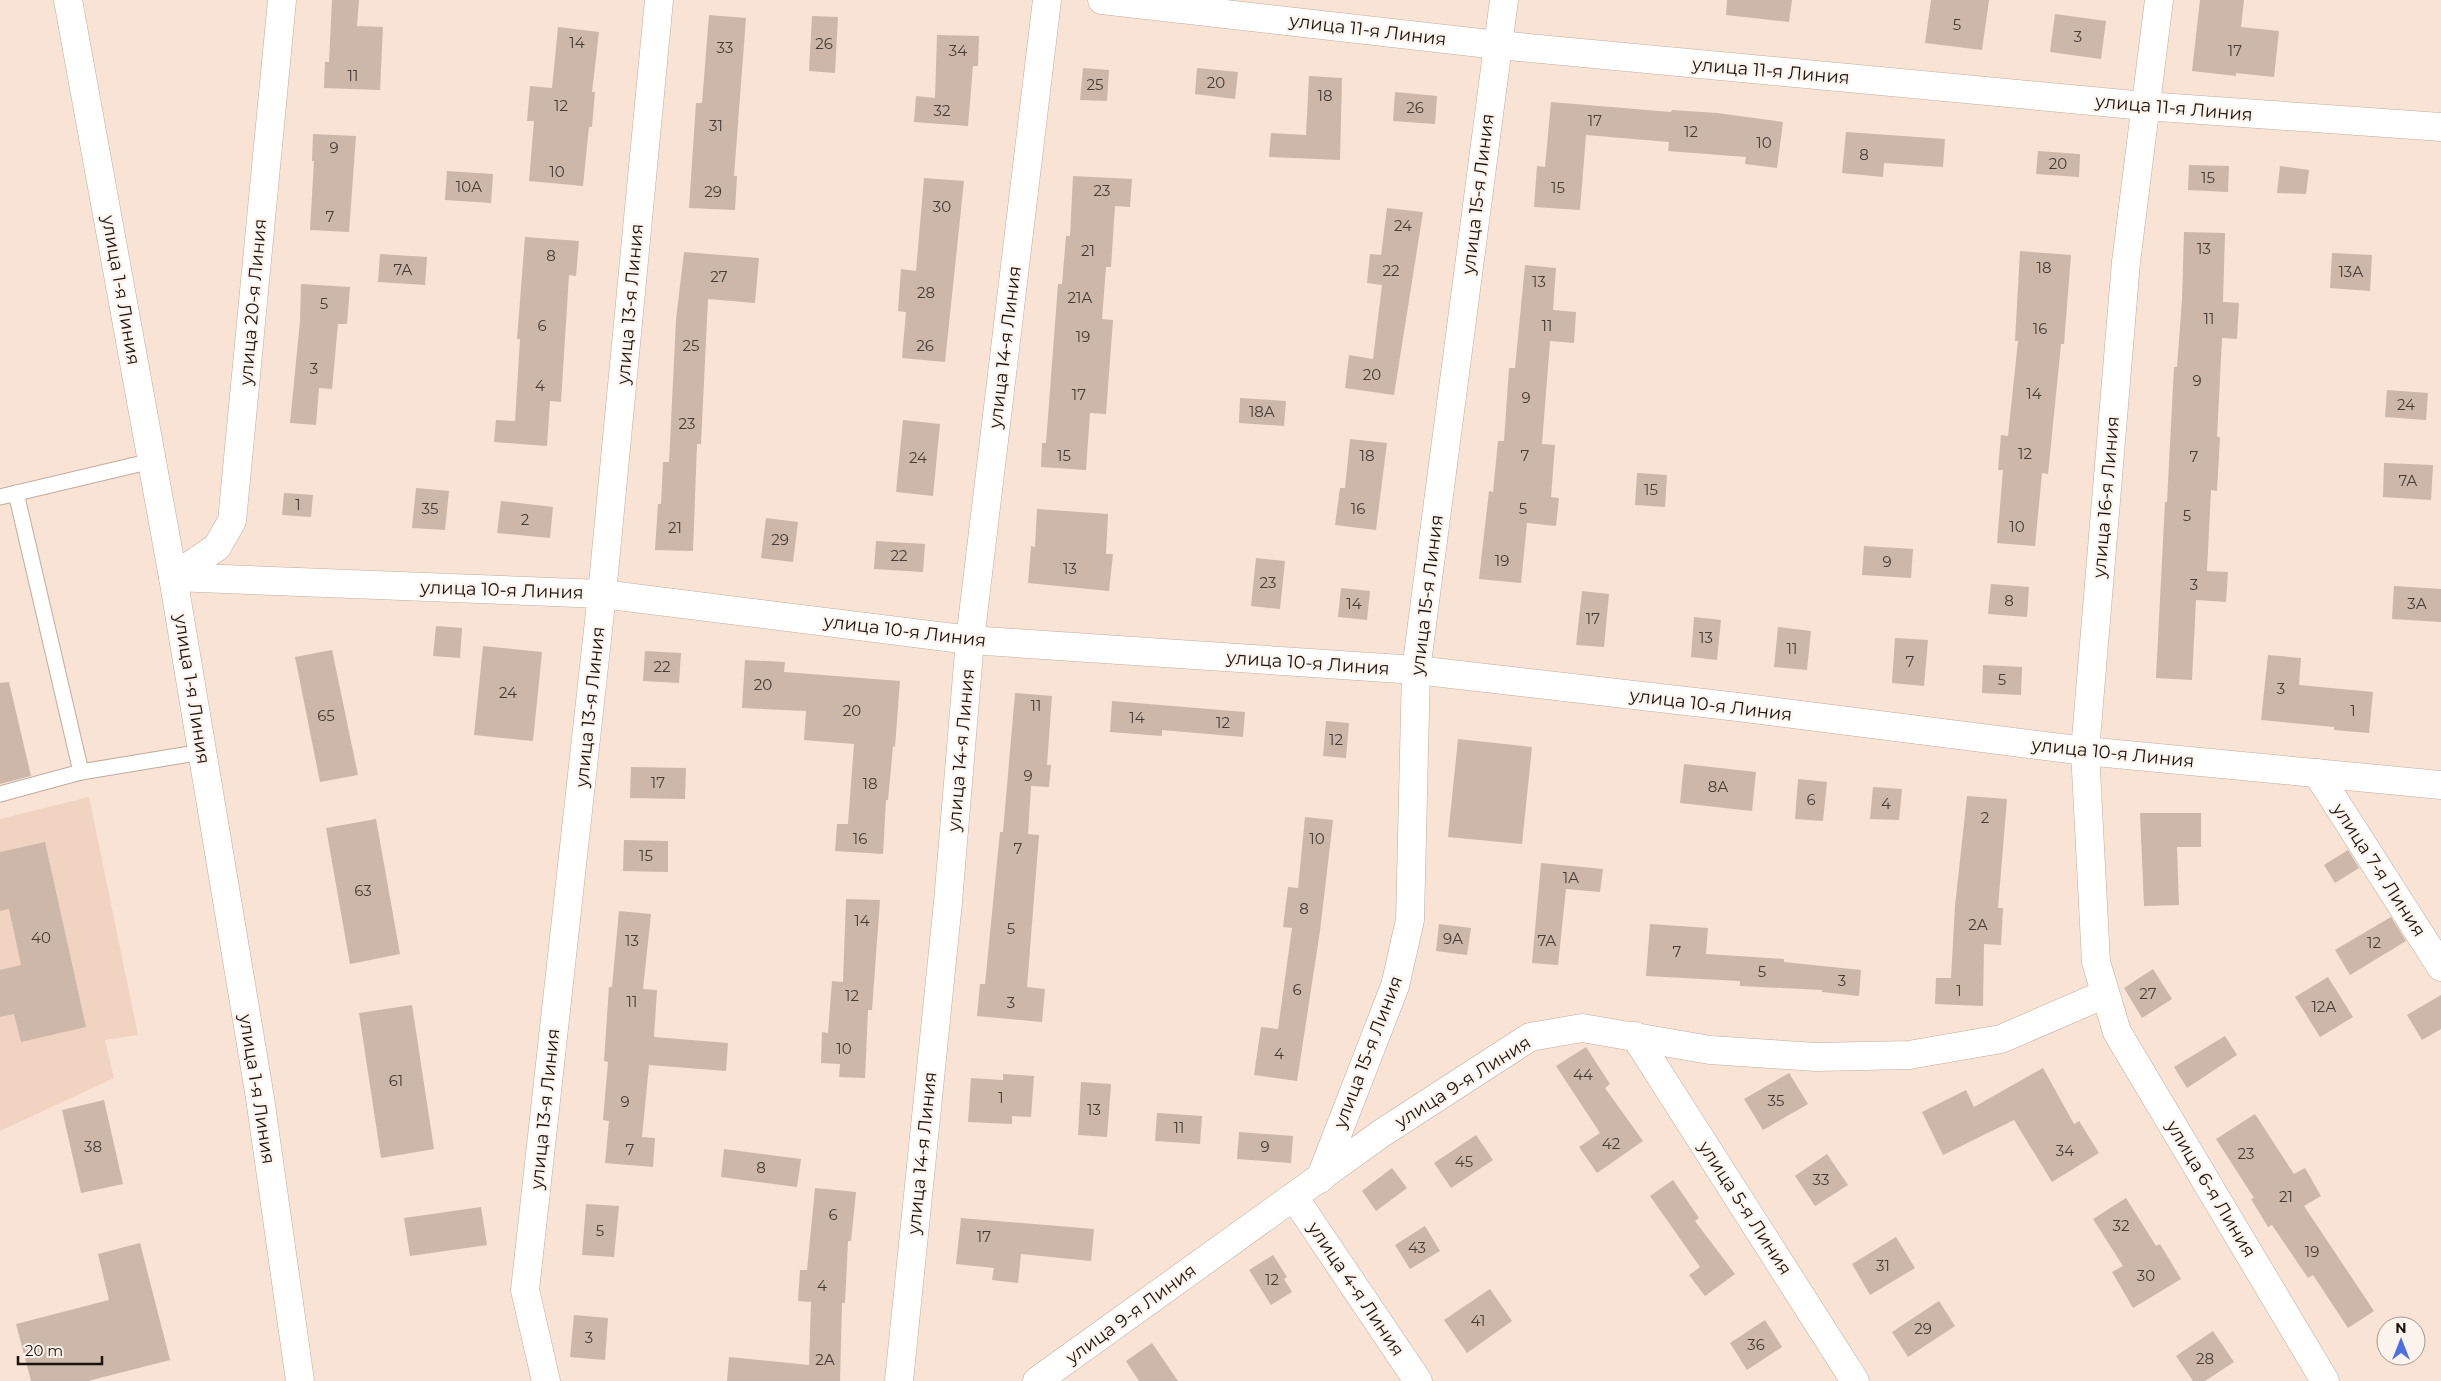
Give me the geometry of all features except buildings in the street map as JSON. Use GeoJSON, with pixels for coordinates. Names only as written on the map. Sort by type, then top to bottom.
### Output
{"type":"FeatureCollection","features":[{"type":"Feature","properties":{"kind":"street","name":"улица 1-я Линия"},"geometry":{"type":"LineString","coordinates":[[68,0],[173,577],[260,1098],[300,1381]]}},
{"type":"Feature","properties":{"kind":"street","name":"улица 20-я Линия"},"geometry":{"type":"LineString","coordinates":[[173,577],[217,547],[232,521],[282,0]]}},
{"type":"Feature","properties":{"kind":"street","name":"улица 13-я Линия"},"geometry":{"type":"LineString","coordinates":[[546,1381],[525,1290],[602,594],[659,0]]}},
{"type":"Feature","properties":{"kind":"street","name":"улица 14-я Линия"},"geometry":{"type":"LineString","coordinates":[[899,1381],[948,902],[970,640],[1047,0]]}},
{"type":"Feature","properties":{"kind":"street","name":"улица 11-я Линия"},"geometry":{"type":"LineString","coordinates":[[1102,0],[1498,45],[2145,106],[2441,127]]}},
{"type":"Feature","properties":{"kind":"street","name":"улица 15-я Линия"},"geometry":{"type":"LineString","coordinates":[[1320,1179],[1395,986],[1410,920],[1416,670],[1504,0]]}},
{"type":"Feature","properties":{"kind":"street","name":"улица 16-я Линия"},"geometry":{"type":"LineString","coordinates":[[2106,994],[2096,962],[2084,751],[2126,262],[2159,0]]}},
{"type":"Feature","properties":{"kind":"street","name":"улица 10-я Линия"},"geometry":{"type":"LineString","coordinates":[[173,577],[602,594],[970,640],[1416,670],[1738,707],[2084,751],[2441,785]]}},
{"type":"Feature","properties":{"kind":"street","name":"улица 7-я Линия"},"geometry":{"type":"LineString","coordinates":[[2317,773],[2441,967]]}},
{"type":"Feature","properties":{"kind":"street","name":"улица 9-я Линия"},"geometry":{"type":"LineString","coordinates":[[1037,1381],[1382,1133],[1530,1037],[1582,1028],[1710,1050],[1806,1056],[1909,1055],[2001,1039],[2106,994]]}},
{"type":"Feature","properties":{"kind":"street","name":"улица 6-я Линия"},"geometry":{"type":"LineString","coordinates":[[2106,994],[2117,1032],[2325,1381]]}},
{"type":"Feature","properties":{"kind":"street","name":"улица 5-я Линия"},"geometry":{"type":"LineString","coordinates":[[1635,1036],[1856,1381]]}},
{"type":"Feature","properties":{"kind":"street","name":"улица 4-я Линия"},"geometry":{"type":"LineString","coordinates":[[1294,1197],[1418,1381]]}},
{"type":"Feature","properties":{"kind":"lane"},"geometry":{"type":"LineString","coordinates":[[0,498],[152,461]]}},
{"type":"Feature","properties":{"kind":"lane"},"geometry":{"type":"LineString","coordinates":[[16,493],[81,772]]}},
{"type":"Feature","properties":{"kind":"lane"},"geometry":{"type":"LineString","coordinates":[[0,794],[81,772],[202,752]]}},
{"type":"Feature","properties":{"kind":"shaded area"},"geometry":{"type":"Polygon","coordinates":[[[89,797],[138,1035],[105,1040],[114,1078],[0,1131],[0,819],[89,797]]]}}]}
